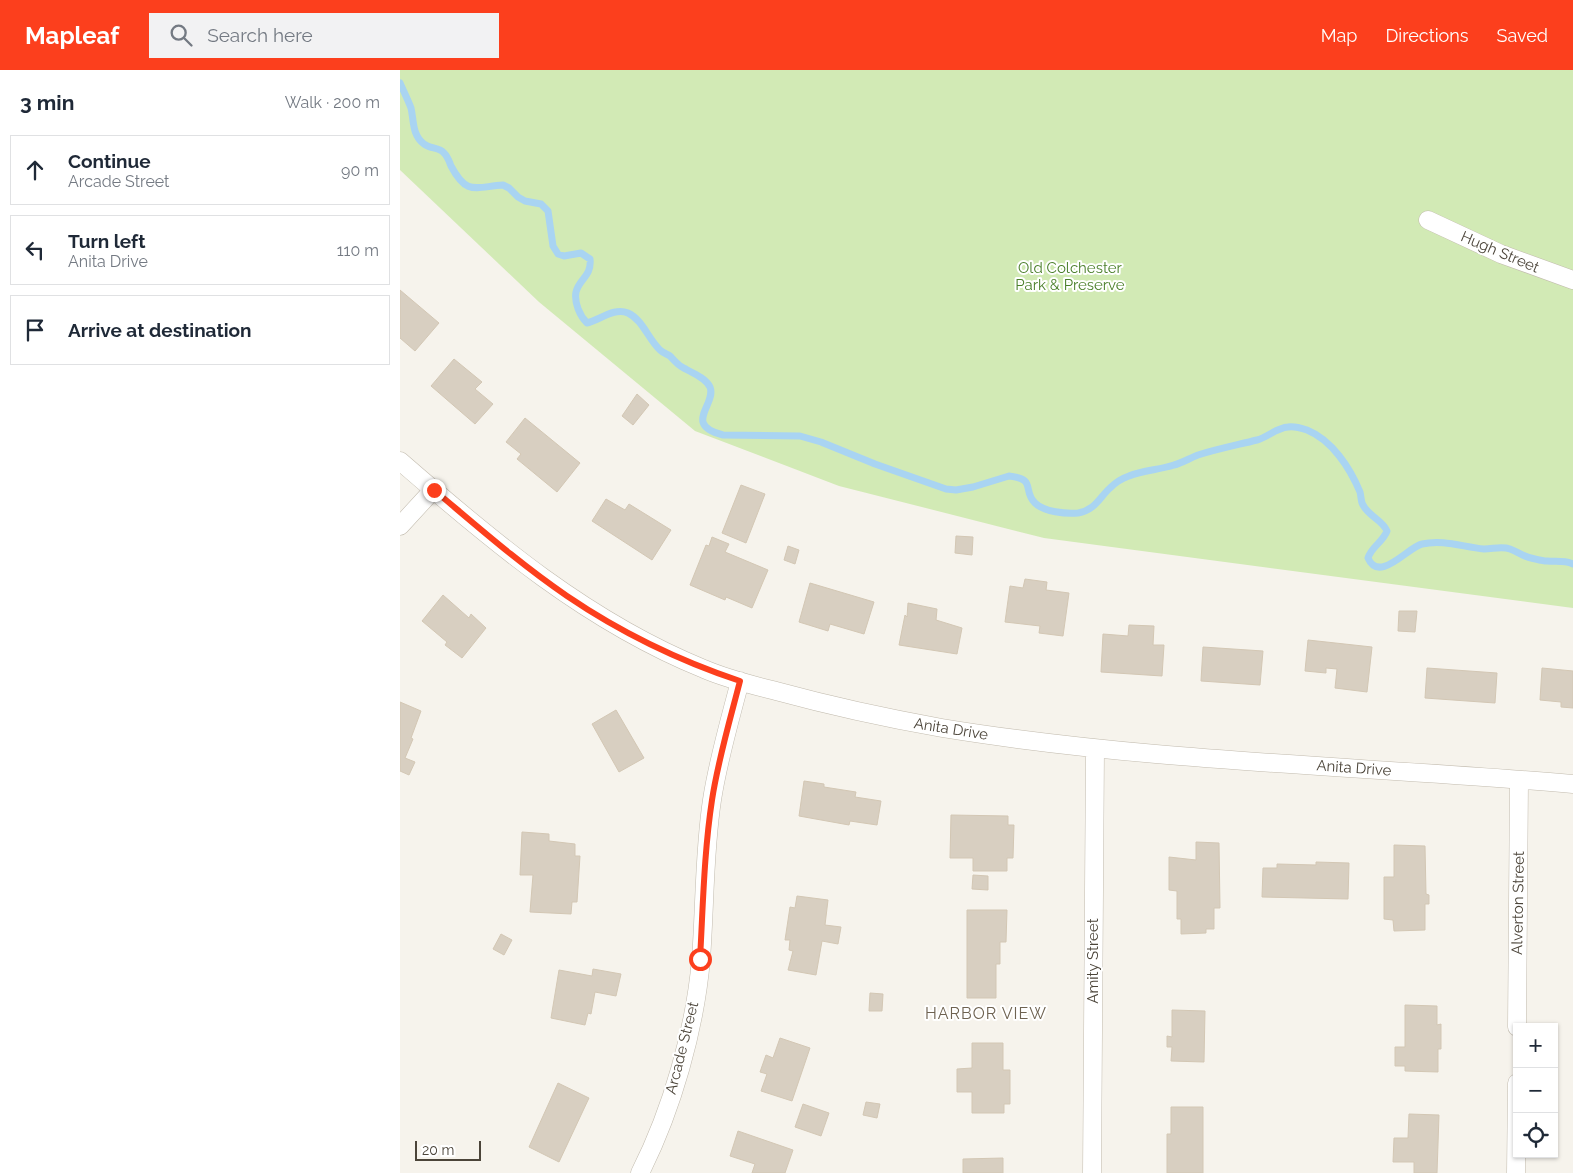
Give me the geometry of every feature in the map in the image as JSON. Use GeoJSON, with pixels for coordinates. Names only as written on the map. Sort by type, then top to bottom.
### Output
{"type":"FeatureCollection","features":[{"type":"Feature","properties":{"kind":"street","name":"Hugh Street"},"geometry":{"type":"LineString","coordinates":[[1428,220],[1501,254],[1573,280]]}},
{"type":"Feature","properties":{"kind":"street","name":"Anita Drive"},"geometry":{"type":"LineString","coordinates":[[400,461],[537,574],[568,596],[652,645],[704,669],[825,705],[905,722],[1008,739],[1095,749],[1573,784]]}},
{"type":"Feature","properties":{"kind":"street"},"geometry":{"type":"LineString","coordinates":[[400,526],[434,490]]}},
{"type":"Feature","properties":{"kind":"street","name":"Arcade Street"},"geometry":{"type":"LineString","coordinates":[[640,1173],[653,1148],[679,1072],[693,1017],[700,959],[706,854],[712,799],[720,757],[740,681]]}},
{"type":"Feature","properties":{"kind":"street","name":"Amity Street"},"geometry":{"type":"LineString","coordinates":[[1092,1173],[1095,749]]}},
{"type":"Feature","properties":{"kind":"street","name":"Alverton Street"},"geometry":{"type":"LineString","coordinates":[[1517,1023],[1520,780]]}},
{"type":"Feature","properties":{"kind":"street"},"geometry":{"type":"LineString","coordinates":[[1516,1173],[1517,1113]]}},
{"type":"Feature","properties":{"kind":"green space","name":"Old Colchester Park & Preserve"},"geometry":{"type":"Polygon","coordinates":[[[400,70],[1573,70],[1573,608],[1044,538],[839,486],[695,431],[539,302],[400,170],[400,70]]]}},
{"type":"Feature","properties":{"kind":"building"},"geometry":{"type":"Polygon","coordinates":[[[400,290],[439,323],[415,351],[400,338],[400,290]]]}},
{"type":"Feature","properties":{"kind":"building"},"geometry":{"type":"Polygon","coordinates":[[[454,359],[482,382],[475,389],[493,404],[475,424],[431,386],[454,359]]]}},
{"type":"Feature","properties":{"kind":"building"},"geometry":{"type":"Polygon","coordinates":[[[637,394],[649,405],[633,425],[622,416],[637,394]]]}},
{"type":"Feature","properties":{"kind":"building"},"geometry":{"type":"Polygon","coordinates":[[[525,418],[580,463],[557,492],[517,459],[521,454],[506,442],[525,418]]]}},
{"type":"Feature","properties":{"kind":"building"},"geometry":{"type":"Polygon","coordinates":[[[741,485],[765,494],[746,543],[722,533],[741,485]]]}},
{"type":"Feature","properties":{"kind":"building"},"geometry":{"type":"Polygon","coordinates":[[[606,499],[625,510],[629,504],[671,530],[652,560],[592,521],[606,499]]]}},
{"type":"Feature","properties":{"kind":"building"},"geometry":{"type":"Polygon","coordinates":[[[956,536],[973,537],[972,555],[955,553],[956,536]]]}},
{"type":"Feature","properties":{"kind":"building"},"geometry":{"type":"Polygon","coordinates":[[[712,537],[729,544],[725,552],[768,570],[752,608],[726,597],[725,600],[690,585],[706,545],[709,546],[712,537]]]}},
{"type":"Feature","properties":{"kind":"building"},"geometry":{"type":"Polygon","coordinates":[[[788,546],[799,550],[795,564],[784,560],[788,546]]]}},
{"type":"Feature","properties":{"kind":"building"},"geometry":{"type":"Polygon","coordinates":[[[1025,579],[1047,582],[1046,590],[1069,593],[1063,636],[1039,633],[1040,626],[1005,622],[1010,586],[1023,588],[1025,579]]]}},
{"type":"Feature","properties":{"kind":"building"},"geometry":{"type":"Polygon","coordinates":[[[810,583],[874,602],[864,634],[830,624],[828,631],[799,622],[810,583]]]}},
{"type":"Feature","properties":{"kind":"building"},"geometry":{"type":"Polygon","coordinates":[[[443,595],[469,618],[471,614],[486,628],[462,658],[445,645],[447,642],[422,621],[443,595]]]}},
{"type":"Feature","properties":{"kind":"building"},"geometry":{"type":"Polygon","coordinates":[[[908,603],[937,609],[936,620],[962,628],[957,654],[899,645],[905,615],[907,617],[908,603]]]}},
{"type":"Feature","properties":{"kind":"building"},"geometry":{"type":"Polygon","coordinates":[[[1399,611],[1417,611],[1415,632],[1398,631],[1399,611]]]}},
{"type":"Feature","properties":{"kind":"building"},"geometry":{"type":"Polygon","coordinates":[[[1129,625],[1154,626],[1153,645],[1164,645],[1162,676],[1101,672],[1103,634],[1128,636],[1129,625]]]}},
{"type":"Feature","properties":{"kind":"building"},"geometry":{"type":"Polygon","coordinates":[[[1308,640],[1372,647],[1367,692],[1335,688],[1337,669],[1326,668],[1326,673],[1305,671],[1308,640]]]}},
{"type":"Feature","properties":{"kind":"building"},"geometry":{"type":"Polygon","coordinates":[[[1203,647],[1263,651],[1260,685],[1201,681],[1203,647]]]}},
{"type":"Feature","properties":{"kind":"building"},"geometry":{"type":"Polygon","coordinates":[[[1427,668],[1497,673],[1495,703],[1425,698],[1427,668]]]}},
{"type":"Feature","properties":{"kind":"building"},"geometry":{"type":"Polygon","coordinates":[[[1542,668],[1573,671],[1573,708],[1561,707],[1561,702],[1540,700],[1542,668]]]}},
{"type":"Feature","properties":{"kind":"building"},"geometry":{"type":"Polygon","coordinates":[[[400,702],[421,711],[405,758],[415,762],[409,775],[400,771],[400,702]]]}},
{"type":"Feature","properties":{"kind":"building"},"geometry":{"type":"Polygon","coordinates":[[[616,710],[644,758],[619,772],[592,724],[616,710]]]}},
{"type":"Feature","properties":{"kind":"building"},"geometry":{"type":"Polygon","coordinates":[[[804,781],[824,784],[824,787],[856,792],[855,797],[881,801],[877,825],[850,821],[849,825],[799,816],[804,781]]]}},
{"type":"Feature","properties":{"kind":"building"},"geometry":{"type":"Polygon","coordinates":[[[951,815],[1008,816],[1008,825],[1014,825],[1013,858],[1007,858],[1007,871],[973,871],[973,858],[950,858],[951,815]]]}},
{"type":"Feature","properties":{"kind":"building"},"geometry":{"type":"Polygon","coordinates":[[[522,832],[549,834],[549,841],[575,844],[575,856],[580,856],[577,902],[572,902],[571,914],[530,912],[533,875],[520,875],[522,832]]]}},
{"type":"Feature","properties":{"kind":"building"},"geometry":{"type":"Polygon","coordinates":[[[1196,842],[1219,843],[1220,908],[1214,908],[1214,929],[1206,929],[1206,933],[1181,934],[1181,919],[1177,919],[1177,891],[1169,890],[1169,857],[1196,860],[1196,842]]]}},
{"type":"Feature","properties":{"kind":"building"},"geometry":{"type":"Polygon","coordinates":[[[1394,845],[1425,846],[1426,894],[1429,895],[1429,904],[1425,904],[1425,930],[1394,931],[1393,920],[1384,919],[1384,877],[1394,877],[1394,845]]]}},
{"type":"Feature","properties":{"kind":"building"},"geometry":{"type":"Polygon","coordinates":[[[1316,862],[1349,863],[1348,899],[1262,897],[1263,868],[1277,868],[1277,864],[1316,865],[1316,862]]]}},
{"type":"Feature","properties":{"kind":"building"},"geometry":{"type":"Polygon","coordinates":[[[973,875],[988,876],[988,890],[972,889],[973,875]]]}},
{"type":"Feature","properties":{"kind":"building"},"geometry":{"type":"Polygon","coordinates":[[[797,896],[828,900],[825,925],[841,927],[838,944],[822,941],[816,975],[788,970],[793,951],[789,950],[790,940],[785,940],[790,907],[795,908],[797,896]]]}},
{"type":"Feature","properties":{"kind":"building"},"geometry":{"type":"Polygon","coordinates":[[[967,910],[1007,910],[1006,942],[1000,942],[1000,964],[996,964],[996,998],[967,998],[967,910]]]}},
{"type":"Feature","properties":{"kind":"building"},"geometry":{"type":"Polygon","coordinates":[[[501,934],[512,940],[504,955],[493,949],[501,934]]]}},
{"type":"Feature","properties":{"kind":"building"},"geometry":{"type":"Polygon","coordinates":[[[593,969],[621,974],[616,996],[595,992],[591,1014],[588,1013],[585,1025],[551,1018],[559,970],[592,976],[593,969]]]}},
{"type":"Feature","properties":{"kind":"building"},"geometry":{"type":"Polygon","coordinates":[[[870,993],[883,994],[882,1011],[869,1011],[870,993]]]}},
{"type":"Feature","properties":{"kind":"building"},"geometry":{"type":"Polygon","coordinates":[[[1405,1005],[1437,1006],[1437,1025],[1441,1024],[1441,1049],[1438,1049],[1438,1072],[1405,1071],[1405,1066],[1395,1066],[1395,1047],[1405,1047],[1405,1005]]]}},
{"type":"Feature","properties":{"kind":"building"},"geometry":{"type":"Polygon","coordinates":[[[1172,1010],[1205,1011],[1204,1062],[1171,1061],[1172,1047],[1167,1047],[1167,1036],[1172,1037],[1172,1010]]]}},
{"type":"Feature","properties":{"kind":"building"},"geometry":{"type":"Polygon","coordinates":[[[780,1038],[810,1048],[792,1101],[761,1091],[767,1074],[760,1072],[766,1055],[773,1058],[780,1038]]]}},
{"type":"Feature","properties":{"kind":"building"},"geometry":{"type":"Polygon","coordinates":[[[972,1043],[1003,1043],[1003,1070],[1010,1070],[1010,1104],[1004,1104],[1004,1113],[972,1113],[972,1092],[957,1092],[957,1069],[972,1068],[972,1043]]]}},
{"type":"Feature","properties":{"kind":"building"},"geometry":{"type":"Polygon","coordinates":[[[558,1083],[589,1098],[559,1162],[529,1147],[558,1083]]]}},
{"type":"Feature","properties":{"kind":"building"},"geometry":{"type":"Polygon","coordinates":[[[866,1102],[880,1104],[877,1118],[863,1115],[866,1102]]]}},
{"type":"Feature","properties":{"kind":"building"},"geometry":{"type":"Polygon","coordinates":[[[803,1104],[829,1113],[821,1136],[795,1127],[803,1104]]]}},
{"type":"Feature","properties":{"kind":"building"},"geometry":{"type":"Polygon","coordinates":[[[1171,1107],[1203,1107],[1203,1173],[1167,1173],[1167,1134],[1171,1134],[1171,1107]]]}},
{"type":"Feature","properties":{"kind":"building"},"geometry":{"type":"Polygon","coordinates":[[[1409,1114],[1439,1115],[1437,1173],[1414,1173],[1414,1162],[1393,1162],[1394,1138],[1408,1138],[1409,1114]]]}},
{"type":"Feature","properties":{"kind":"building"},"geometry":{"type":"Polygon","coordinates":[[[738,1131],[793,1150],[785,1173],[752,1173],[755,1164],[730,1156],[738,1131]]]}},
{"type":"Feature","properties":{"kind":"building"},"geometry":{"type":"Polygon","coordinates":[[[1003,1158],[1003,1173],[963,1173],[963,1159],[1003,1158]]]}},
{"type":"Feature","properties":{"kind":"waterway"},"geometry":{"type":"LineString","coordinates":[[400,83],[411,108],[417,136],[426,146],[444,153],[462,182],[472,188],[503,185],[525,201],[541,204],[548,211],[553,246],[558,254],[564,256],[581,253],[590,259],[589,270],[576,292],[578,309],[587,323],[612,313],[628,313],[638,320],[661,351],[670,356],[680,366],[708,383],[711,394],[703,420],[705,426],[711,431],[723,435],[800,436],[821,442],[875,464],[946,489],[956,490],[1009,476],[1018,477],[1026,482],[1031,498],[1039,506],[1055,512],[1078,513],[1089,509],[1112,486],[1127,477],[1140,472],[1177,464],[1205,453],[1257,440],[1284,428],[1295,427],[1316,435],[1332,448],[1351,474],[1360,492],[1364,507],[1385,527],[1387,531],[1385,535],[1368,558],[1373,565],[1379,567],[1386,566],[1422,544],[1438,542],[1484,549],[1507,548],[1543,561],[1573,564]]}},
{"type":"Feature","properties":{"kind":"district","name":"HARBOR VIEW"},"geometry":{"type":"Point","coordinates":[986,1013]}},
{"type":"Feature","properties":{"kind":"route"},"geometry":{"type":"LineString","coordinates":[[434,490],[537,574],[601,617],[652,645],[704,669],[740,681],[720,757],[712,799],[706,854],[700,959]]}}]}
